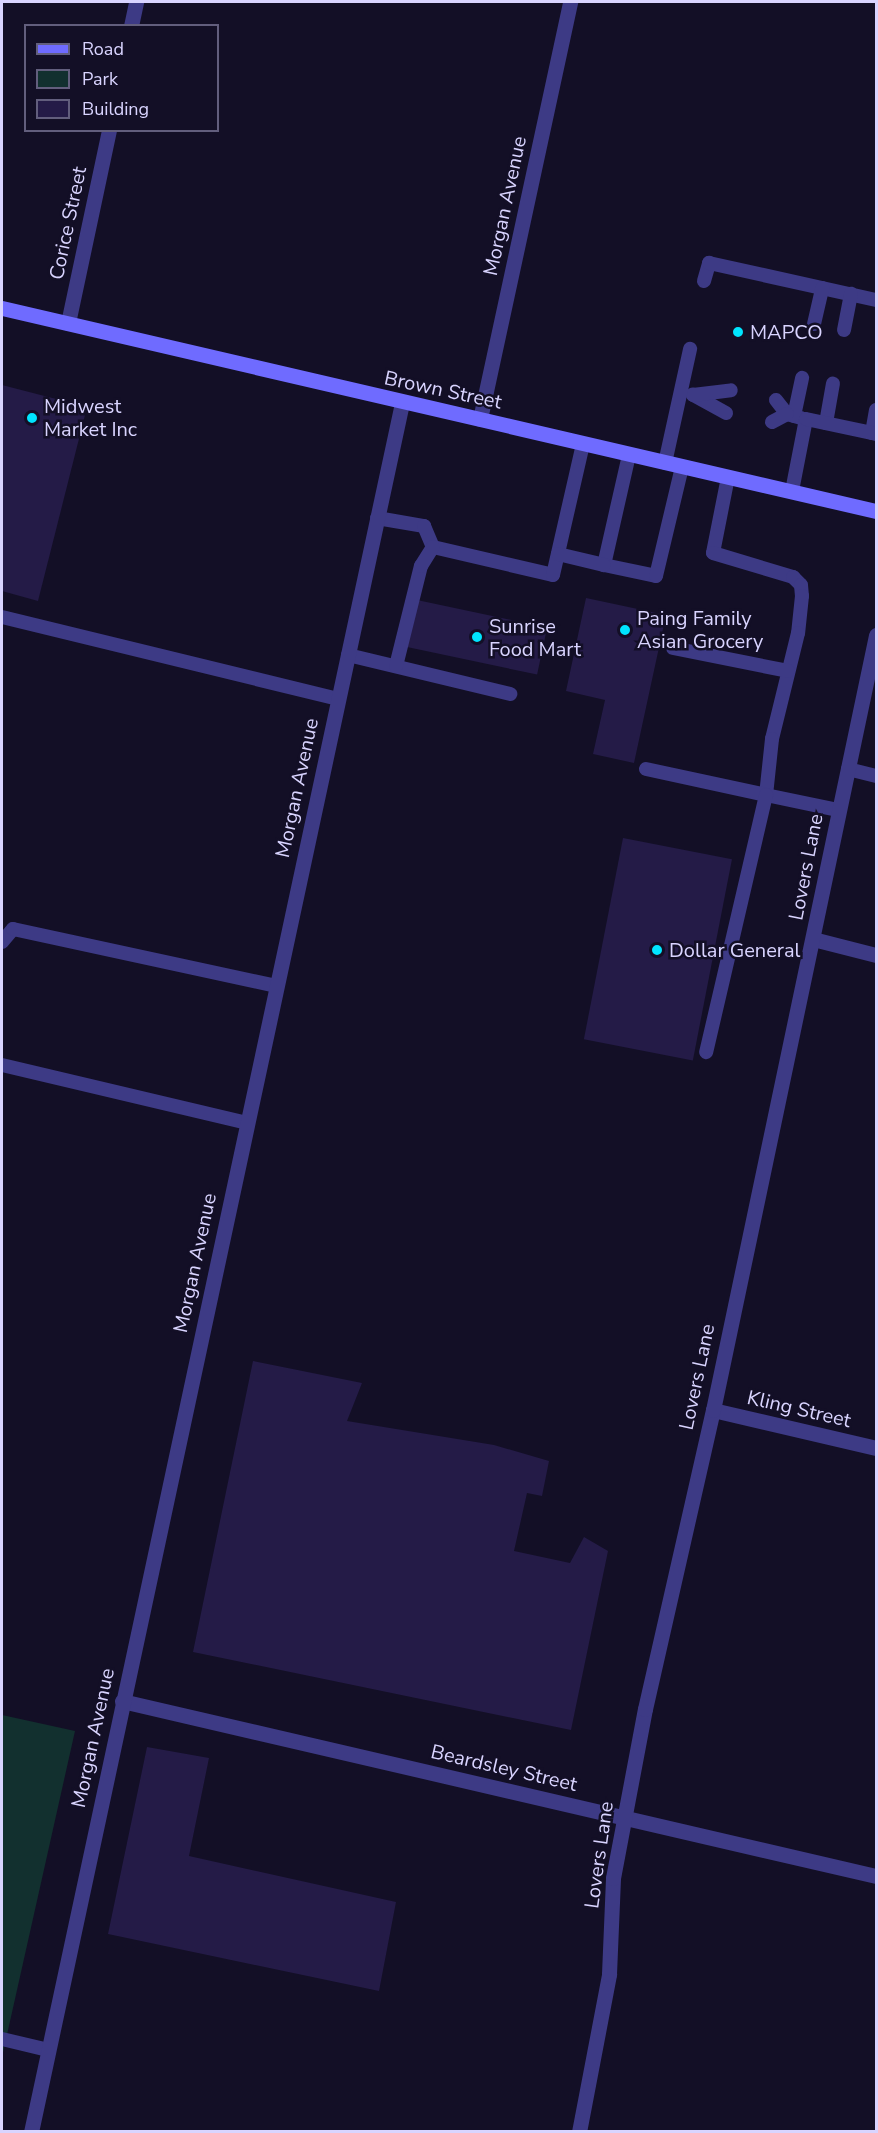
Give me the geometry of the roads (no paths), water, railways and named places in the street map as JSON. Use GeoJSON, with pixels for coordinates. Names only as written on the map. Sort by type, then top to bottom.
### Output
{"type":"FeatureCollection","features":[{"type":"Feature","properties":{"kind":"main road","name":"Brown Street"},"geometry":{"type":"LineString","coordinates":[[2,308],[402,403],[480,418],[629,455],[876,511]]}},
{"type":"Feature","properties":{"kind":"street"},"geometry":{"type":"LineString","coordinates":[[131,24],[136,2]]}},
{"type":"Feature","properties":{"kind":"street","name":"Morgan Avenue"},"geometry":{"type":"LineString","coordinates":[[480,418],[570,2]]}},
{"type":"Feature","properties":{"kind":"street","name":"Corice Street"},"geometry":{"type":"LineString","coordinates":[[68,323],[109,132]]}},
{"type":"Feature","properties":{"kind":"street","name":"Morgan Avenue"},"geometry":{"type":"LineString","coordinates":[[30,2132],[402,403]]}},
{"type":"Feature","properties":{"kind":"street","name":"Lovers Lane"},"geometry":{"type":"LineString","coordinates":[[579,2132],[609,1974],[613,1878],[624,1817],[713,1410],[876,635]]}},
{"type":"Feature","properties":{"kind":"street"},"geometry":{"type":"LineString","coordinates":[[813,939],[876,955]]}},
{"type":"Feature","properties":{"kind":"street","name":"Kling Street"},"geometry":{"type":"LineString","coordinates":[[713,1410],[876,1448]]}},
{"type":"Feature","properties":{"kind":"street","name":"Beardsley Street"},"geometry":{"type":"LineString","coordinates":[[122,1701],[876,1876]]}},
{"type":"Feature","properties":{"kind":"lane"},"geometry":{"type":"LineString","coordinates":[[704,281],[709,264],[876,300]]}},
{"type":"Feature","properties":{"kind":"lane"},"geometry":{"type":"LineString","coordinates":[[814,324],[822,288]]}},
{"type":"Feature","properties":{"kind":"lane"},"geometry":{"type":"LineString","coordinates":[[844,330],[851,294]]}},
{"type":"Feature","properties":{"kind":"lane"},"geometry":{"type":"LineString","coordinates":[[665,463],[687,394],[690,349]]}},
{"type":"Feature","properties":{"kind":"lane"},"geometry":{"type":"LineString","coordinates":[[792,492],[796,417],[802,378]]}},
{"type":"Feature","properties":{"kind":"lane"},"geometry":{"type":"LineString","coordinates":[[826,423],[833,384]]}},
{"type":"Feature","properties":{"kind":"lane"},"geometry":{"type":"LineString","coordinates":[[687,394],[731,390]]}},
{"type":"Feature","properties":{"kind":"lane"},"geometry":{"type":"LineString","coordinates":[[687,394],[726,413]]}},
{"type":"Feature","properties":{"kind":"lane"},"geometry":{"type":"LineString","coordinates":[[776,400],[796,417]]}},
{"type":"Feature","properties":{"kind":"lane"},"geometry":{"type":"LineString","coordinates":[[772,422],[796,417],[874,433],[876,410]]}},
{"type":"Feature","properties":{"kind":"lane"},"geometry":{"type":"LineString","coordinates":[[433,547],[553,575],[583,444]]}},
{"type":"Feature","properties":{"kind":"lane"},"geometry":{"type":"LineString","coordinates":[[604,565],[629,455]]}},
{"type":"Feature","properties":{"kind":"lane"},"geometry":{"type":"LineString","coordinates":[[558,554],[656,576],[682,467]]}},
{"type":"Feature","properties":{"kind":"lane"},"geometry":{"type":"LineString","coordinates":[[706,1052],[766,795],[772,739],[798,633],[801,585],[779,571],[713,553],[728,477]]}},
{"type":"Feature","properties":{"kind":"lane"},"geometry":{"type":"LineString","coordinates":[[377,518],[424,526],[433,547]]}},
{"type":"Feature","properties":{"kind":"lane"},"geometry":{"type":"LineString","coordinates":[[396,666],[421,566],[433,547]]}},
{"type":"Feature","properties":{"kind":"lane"},"geometry":{"type":"LineString","coordinates":[[2,617],[338,699]]}},
{"type":"Feature","properties":{"kind":"lane"},"geometry":{"type":"LineString","coordinates":[[673,648],[788,671]]}},
{"type":"Feature","properties":{"kind":"lane"},"geometry":{"type":"LineString","coordinates":[[348,655],[510,694]]}},
{"type":"Feature","properties":{"kind":"lane"},"geometry":{"type":"LineString","coordinates":[[646,770],[838,810]]}},
{"type":"Feature","properties":{"kind":"lane"},"geometry":{"type":"LineString","coordinates":[[848,770],[876,776]]}},
{"type":"Feature","properties":{"kind":"lane"},"geometry":{"type":"LineString","coordinates":[[2,942],[13,929],[276,986]]}},
{"type":"Feature","properties":{"kind":"lane"},"geometry":{"type":"LineString","coordinates":[[2,1065],[247,1124]]}},
{"type":"Feature","properties":{"kind":"lane"},"geometry":{"type":"LineString","coordinates":[[2,2039],[48,2050]]}},
{"type":"Feature","properties":{"kind":"place","name":"MAPCO"},"geometry":{"type":"Point","coordinates":[738,332]}},
{"type":"Feature","properties":{"kind":"place","name":"Midwest Market Inc"},"geometry":{"type":"Point","coordinates":[32,418]}},
{"type":"Feature","properties":{"kind":"place","name":"Paing Family Asian Grocery"},"geometry":{"type":"Point","coordinates":[625,630]}},
{"type":"Feature","properties":{"kind":"place","name":"Sunrise Food Mart"},"geometry":{"type":"Point","coordinates":[477,637]}},
{"type":"Feature","properties":{"kind":"place","name":"Dollar General"},"geometry":{"type":"Point","coordinates":[657,950]}}]}
